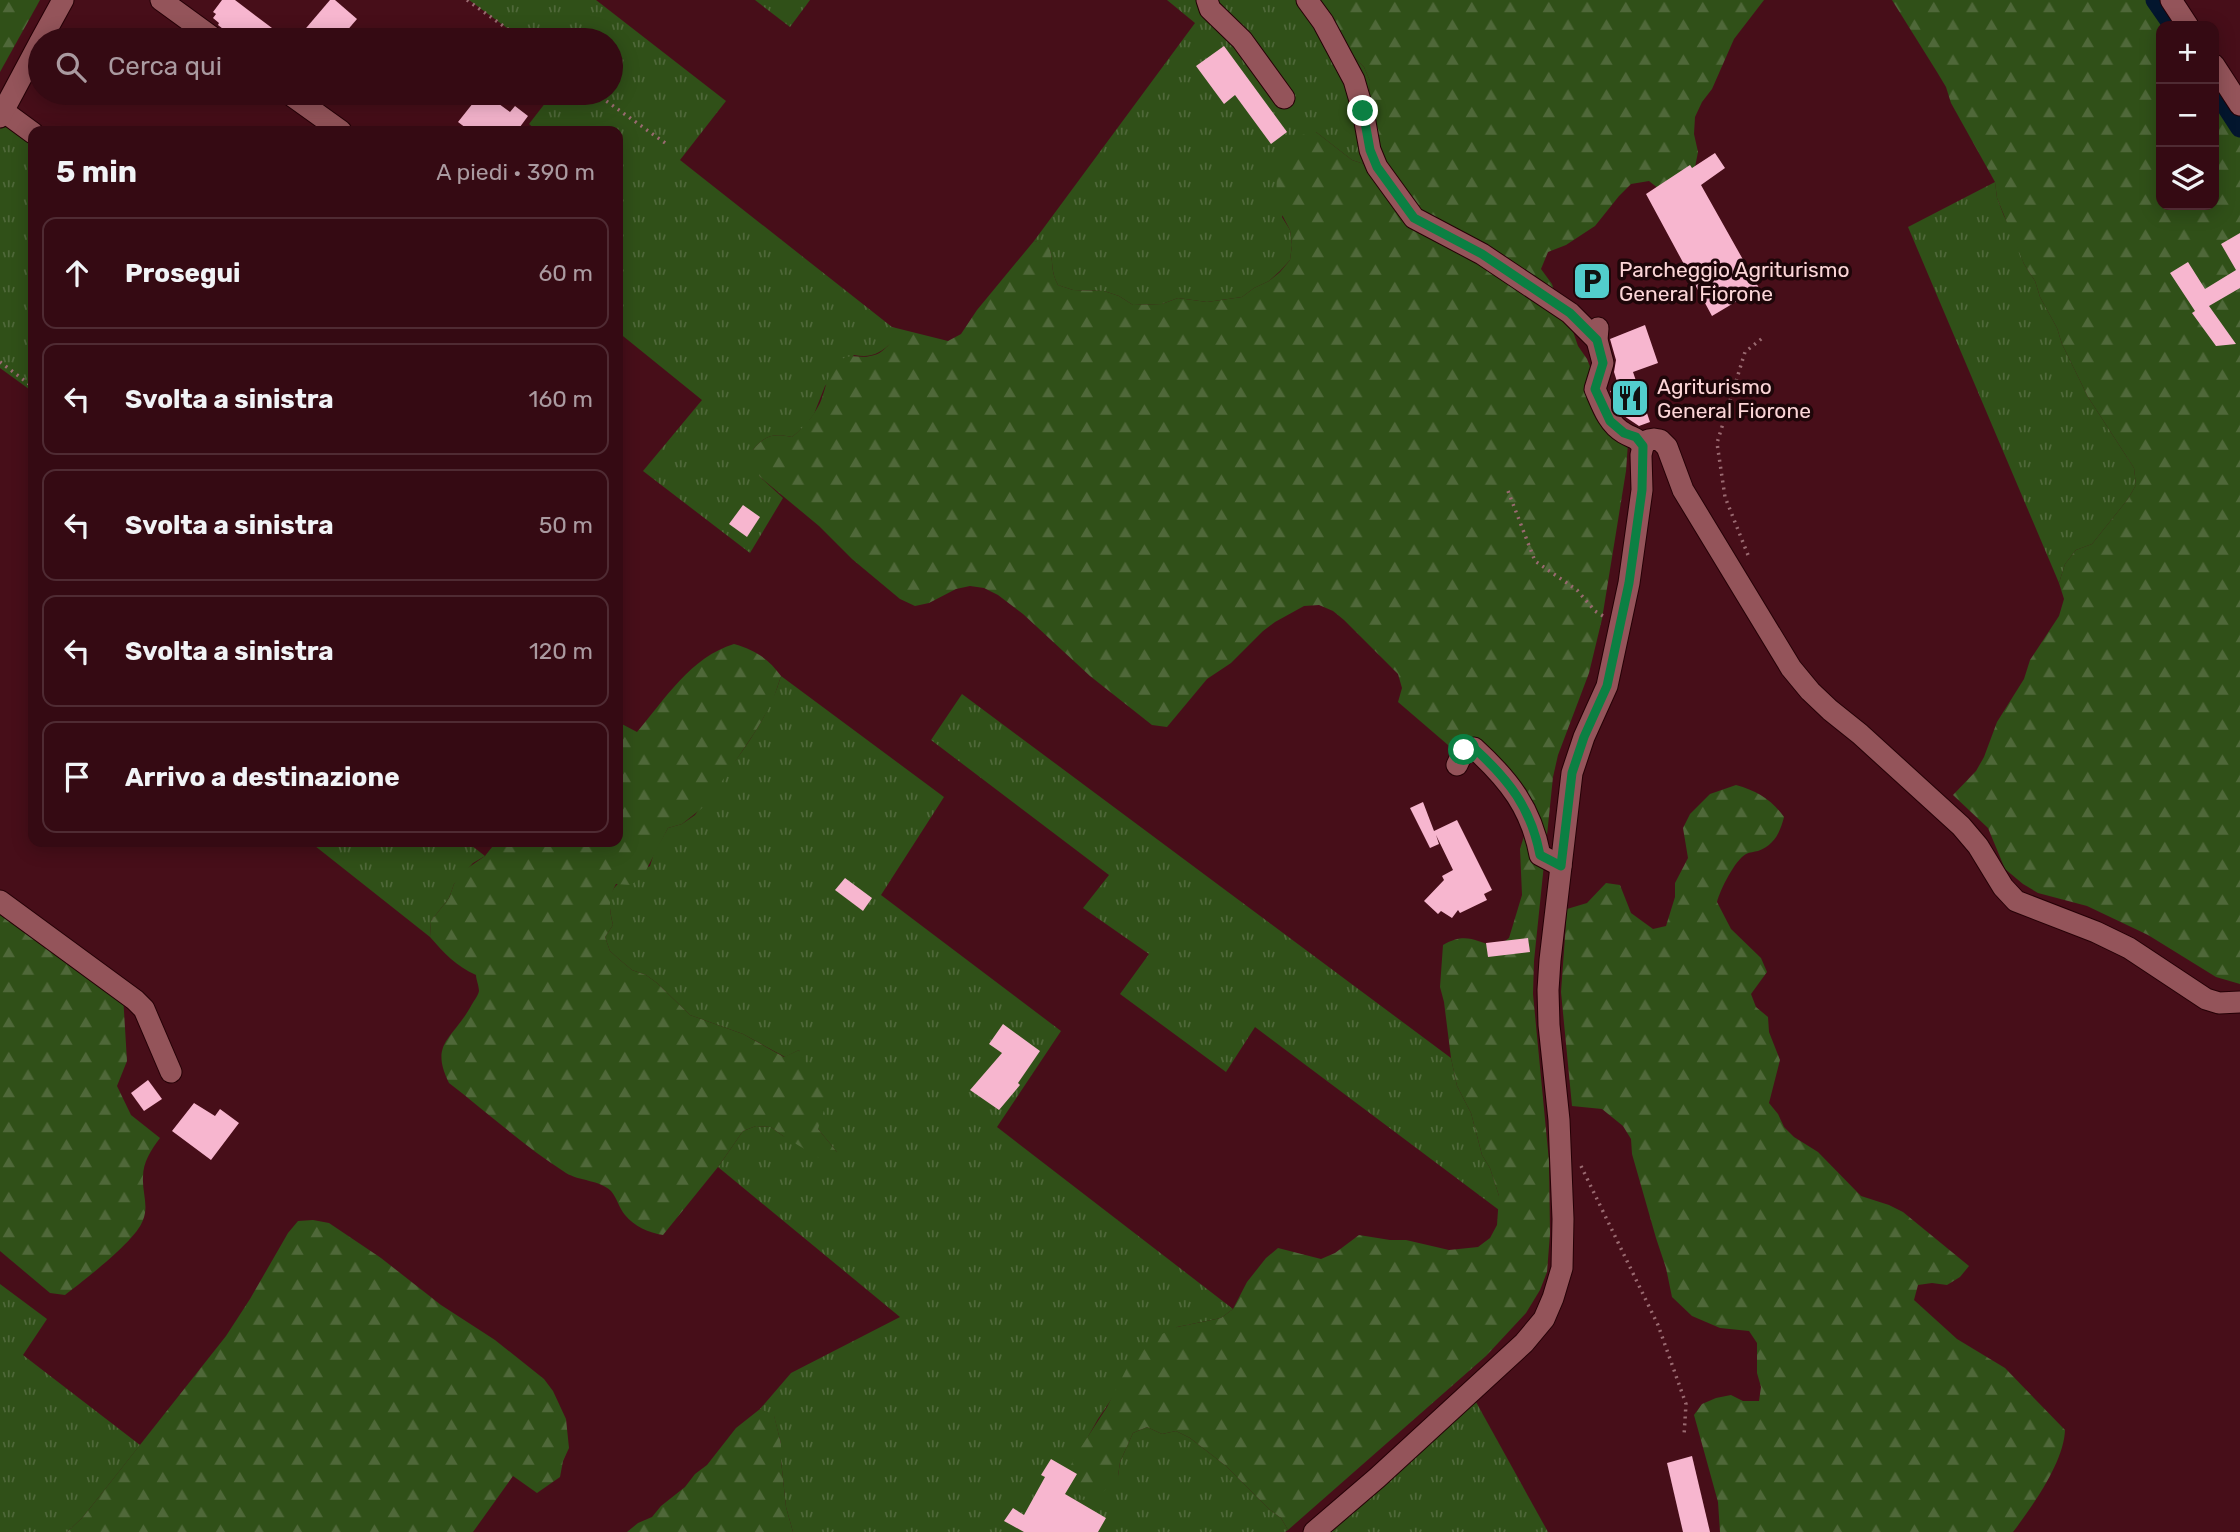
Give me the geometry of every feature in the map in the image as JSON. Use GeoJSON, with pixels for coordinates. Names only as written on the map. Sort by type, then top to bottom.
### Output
{"type":"FeatureCollection","features":[{"type":"Feature","properties":{"kind":"street"},"geometry":{"type":"LineString","coordinates":[[48,28],[63,0]]}},
{"type":"Feature","properties":{"kind":"street"},"geometry":{"type":"LineString","coordinates":[[161,0],[185,6],[205,28]]}},
{"type":"Feature","properties":{"kind":"street"},"geometry":{"type":"LineString","coordinates":[[1207,0],[1210,9],[1242,40],[1284,98]]}},
{"type":"Feature","properties":{"kind":"street"},"geometry":{"type":"LineString","coordinates":[[1307,0],[1323,22],[1354,80],[1370,150],[1377,167],[1414,218],[1482,254],[1597,332],[1603,363],[1595,389],[1610,421],[1624,433],[1636,437],[1643,446]]}},
{"type":"Feature","properties":{"kind":"street"},"geometry":{"type":"LineString","coordinates":[[2171,0],[2185,21]]}},
{"type":"Feature","properties":{"kind":"street"},"geometry":{"type":"LineString","coordinates":[[28,65],[1,114],[28,129]]}},
{"type":"Feature","properties":{"kind":"street"},"geometry":{"type":"LineString","coordinates":[[2219,73],[2240,105]]}},
{"type":"Feature","properties":{"kind":"street"},"geometry":{"type":"LineString","coordinates":[[305,105],[334,126]]}},
{"type":"Feature","properties":{"kind":"street"},"geometry":{"type":"LineString","coordinates":[[1314,1532],[1516,1351],[1544,1319],[1553,1298],[1562,1268],[1563,1219],[1559,1120],[1549,1025],[1550,960],[1572,773],[1584,737],[1607,686],[1639,513],[1643,446],[1648,440],[1660,440],[1667,447],[1683,490],[1699,520],[1791,668],[1810,691],[1961,826],[1978,846],[2003,887],[2016,901],[2129,948],[2206,999],[2219,1003],[2240,1002]]}},
{"type":"Feature","properties":{"kind":"street"},"geometry":{"type":"LineString","coordinates":[[1457,765],[1464,750],[1474,748],[1493,765],[1520,798],[1536,835],[1540,855],[1561,866]]}},
{"type":"Feature","properties":{"kind":"street"},"geometry":{"type":"LineString","coordinates":[[0,901],[135,1000],[144,1009],[171,1072]]}},
{"type":"Feature","properties":{"kind":"path"},"geometry":{"type":"LineString","coordinates":[[467,0],[506,28]]}},
{"type":"Feature","properties":{"kind":"path"},"geometry":{"type":"LineString","coordinates":[[612,105],[667,145]]}},
{"type":"Feature","properties":{"kind":"path"},"geometry":{"type":"LineString","coordinates":[[1751,561],[1726,497],[1717,443],[1745,352],[1765,337]]}},
{"type":"Feature","properties":{"kind":"path"},"geometry":{"type":"LineString","coordinates":[[0,362],[28,383]]}},
{"type":"Feature","properties":{"kind":"path"},"geometry":{"type":"LineString","coordinates":[[1508,491],[1535,561],[1577,590],[1595,611],[1619,627]]}},
{"type":"Feature","properties":{"kind":"path"},"geometry":{"type":"LineString","coordinates":[[1579,1163],[1658,1325],[1686,1404],[1684,1436]]}},
{"type":"Feature","properties":{"kind":"green space"},"geometry":{"type":"Polygon","coordinates":[[[0,0],[40,0],[0,72],[0,0]]]}},
{"type":"Feature","properties":{"kind":"green space"},"geometry":{"type":"Polygon","coordinates":[[[469,0],[596,0],[726,101],[680,160],[892,327],[893,341],[879,352],[865,356],[854,355],[825,386],[814,414],[805,426],[792,437],[774,435],[766,438],[753,450],[760,477],[783,498],[750,553],[643,471],[702,400],[623,336],[623,126],[529,124],[544,105],[623,105],[623,28],[507,28],[469,0]]]}},
{"type":"Feature","properties":{"kind":"green space"},"geometry":{"type":"Polygon","coordinates":[[[755,0],[810,0],[790,27],[755,0]]]}},
{"type":"Feature","properties":{"kind":"green space"},"geometry":{"type":"Polygon","coordinates":[[[1167,0],[1312,0],[1364,67],[1370,81],[1367,165],[1352,160],[1316,132],[1282,217],[1290,230],[1292,245],[1290,260],[1280,271],[1242,297],[1207,302],[1178,298],[1162,304],[1133,305],[1104,291],[1073,290],[1058,285],[1048,245],[1034,241],[1195,23],[1167,0]]]}},
{"type":"Feature","properties":{"kind":"green space"},"geometry":{"type":"Polygon","coordinates":[[[1312,0],[1764,0],[1734,39],[1712,89],[1695,117],[1694,134],[1698,152],[1694,172],[1674,201],[1649,181],[1631,184],[1595,226],[1566,245],[1548,252],[1541,269],[1567,314],[1578,346],[1628,443],[1626,471],[1602,619],[1589,673],[1558,755],[1553,777],[1534,961],[1533,994],[1549,1161],[1550,1234],[1547,1272],[1526,1313],[1486,1356],[1288,1530],[1281,1518],[1226,1466],[1190,1438],[1176,1431],[1162,1434],[1147,1427],[1133,1433],[1120,1462],[1118,1476],[1097,1499],[1081,1496],[1069,1487],[1068,1472],[1138,1352],[1162,1334],[1177,1327],[1221,1318],[1233,1309],[1247,1282],[1266,1258],[1278,1248],[1321,1259],[1335,1253],[1359,1235],[1406,1240],[1449,1250],[1478,1247],[1490,1238],[1497,1225],[1499,1196],[1490,1168],[1482,1155],[1471,1113],[1457,1086],[1440,987],[1443,945],[1464,938],[1497,947],[1509,938],[1522,895],[1520,849],[1524,836],[1523,821],[1483,764],[1455,751],[1398,702],[1402,688],[1398,674],[1333,611],[1319,605],[1304,606],[1275,622],[1231,663],[1207,679],[1167,727],[1152,725],[1090,676],[1023,614],[984,588],[970,586],[956,589],[929,603],[915,606],[900,599],[760,477],[753,465],[753,450],[770,436],[792,437],[808,422],[817,408],[834,366],[846,357],[866,357],[880,353],[892,341],[892,327],[948,341],[961,334],[977,310],[1034,241],[1048,244],[1058,285],[1073,290],[1104,291],[1133,305],[1162,304],[1178,298],[1207,302],[1242,297],[1269,281],[1290,260],[1292,245],[1290,230],[1276,203],[1277,173],[1283,159],[1302,135],[1316,132],[1352,160],[1367,165],[1370,81],[1364,67],[1312,0]]]}},
{"type":"Feature","properties":{"kind":"green space"},"geometry":{"type":"Polygon","coordinates":[[[1892,0],[2149,0],[2164,21],[2156,21],[2156,210],[2219,210],[2219,101],[2240,132],[2240,984],[2216,977],[2148,935],[2087,906],[2038,893],[2023,884],[2005,869],[1988,828],[1953,795],[1976,771],[1997,722],[2024,679],[2030,660],[2059,616],[2064,599],[2059,583],[2065,564],[2076,550],[2092,544],[2136,485],[2134,468],[2088,397],[2062,344],[2035,281],[2024,264],[1997,198],[1995,182],[1951,103],[1946,87],[1892,0]]]}},
{"type":"Feature","properties":{"kind":"green space"},"geometry":{"type":"Polygon","coordinates":[[[5,119],[28,135],[28,388],[0,368],[0,129],[5,119]]]}},
{"type":"Feature","properties":{"kind":"green space"},"geometry":{"type":"Polygon","coordinates":[[[1995,182],[1997,198],[2004,216],[2062,344],[2088,397],[2134,468],[2136,485],[2128,499],[2092,544],[2076,550],[2065,564],[2059,583],[1908,227],[1995,182]]]}},
{"type":"Feature","properties":{"kind":"green space"},"geometry":{"type":"Polygon","coordinates":[[[734,644],[749,649],[772,665],[781,676],[772,703],[706,805],[682,824],[668,828],[642,878],[630,885],[616,884],[610,904],[613,925],[605,937],[610,951],[632,970],[657,983],[690,1015],[743,1034],[784,1057],[799,1050],[827,1101],[818,1129],[837,1152],[834,1167],[771,1127],[756,1126],[743,1131],[718,1167],[663,1235],[647,1231],[633,1222],[606,1187],[566,1173],[449,1083],[443,1070],[442,1050],[479,989],[476,975],[451,959],[430,937],[431,921],[449,898],[462,872],[485,856],[492,847],[623,847],[623,725],[637,732],[680,680],[719,650],[734,644]]]}},
{"type":"Feature","properties":{"kind":"green space"},"geometry":{"type":"Polygon","coordinates":[[[781,676],[944,797],[881,895],[1061,1031],[997,1127],[1233,1309],[1221,1318],[1177,1327],[1115,1394],[1068,1472],[1118,1476],[1120,1462],[1133,1433],[1147,1427],[1162,1434],[1176,1431],[1190,1438],[1226,1466],[1281,1518],[1288,1530],[1285,1532],[793,1532],[786,1507],[781,1444],[774,1416],[760,1409],[791,1373],[900,1317],[718,1167],[743,1131],[756,1126],[771,1127],[783,1136],[837,1152],[818,1129],[799,1050],[785,1057],[743,1034],[690,1015],[657,983],[632,970],[610,951],[605,937],[613,925],[610,901],[615,886],[650,866],[668,828],[682,824],[695,815],[755,731],[766,713],[781,676]]]}},
{"type":"Feature","properties":{"kind":"green space"},"geometry":{"type":"Polygon","coordinates":[[[962,694],[1451,1058],[1457,1086],[1471,1113],[1482,1155],[1490,1168],[1499,1196],[1499,1210],[1255,1027],[1226,1072],[1120,994],[1149,954],[1083,908],[1109,875],[931,740],[962,694]]]}},
{"type":"Feature","properties":{"kind":"green space"},"geometry":{"type":"Polygon","coordinates":[[[1736,785],[1763,796],[1784,817],[1772,842],[1758,851],[1746,854],[1737,862],[1717,902],[1731,929],[1761,958],[1767,972],[1751,994],[1756,1007],[1768,1017],[1769,1032],[1780,1060],[1769,1103],[1784,1127],[1794,1137],[1818,1152],[1861,1196],[1903,1212],[1969,1266],[1960,1277],[1947,1285],[1918,1285],[1914,1300],[1957,1339],[2005,1368],[2065,1430],[2053,1470],[2013,1532],[1720,1532],[1718,1502],[1694,1415],[1702,1404],[1716,1398],[1731,1395],[1743,1401],[1759,1401],[1761,1387],[1757,1373],[1757,1343],[1749,1331],[1720,1328],[1692,1316],[1672,1297],[1632,1154],[1631,1139],[1623,1126],[1602,1109],[1572,1106],[1561,992],[1567,909],[1587,903],[1606,883],[1620,885],[1631,913],[1653,929],[1666,926],[1675,897],[1675,883],[1688,858],[1683,828],[1690,814],[1710,794],[1736,785]]]}},
{"type":"Feature","properties":{"kind":"green space"},"geometry":{"type":"Polygon","coordinates":[[[316,847],[473,847],[485,856],[473,863],[454,884],[449,898],[431,921],[430,937],[316,847]]]}},
{"type":"Feature","properties":{"kind":"green space"},"geometry":{"type":"Polygon","coordinates":[[[0,897],[123,995],[127,1061],[117,1086],[131,1115],[160,1138],[144,1166],[145,1209],[138,1229],[108,1260],[65,1295],[50,1293],[0,1251],[0,897]]]}},
{"type":"Feature","properties":{"kind":"green space"},"geometry":{"type":"Polygon","coordinates":[[[298,1221],[329,1223],[381,1258],[441,1305],[495,1340],[544,1379],[553,1391],[566,1419],[569,1448],[560,1477],[537,1493],[513,1476],[473,1532],[67,1532],[83,1517],[226,1336],[288,1233],[298,1221]]]}},
{"type":"Feature","properties":{"kind":"green space"},"geometry":{"type":"Polygon","coordinates":[[[0,1284],[47,1319],[23,1355],[140,1445],[83,1517],[67,1532],[0,1532],[0,1284]]]}},
{"type":"Feature","properties":{"kind":"green space"},"geometry":{"type":"Polygon","coordinates":[[[1476,1402],[1548,1532],[1327,1532],[1476,1402]]]}},
{"type":"Feature","properties":{"kind":"green space"},"geometry":{"type":"Polygon","coordinates":[[[760,1409],[774,1415],[781,1444],[786,1507],[793,1532],[627,1532],[652,1517],[685,1487],[695,1474],[707,1465],[736,1428],[760,1409]]]}},
{"type":"Feature","properties":{"kind":"building"},"geometry":{"type":"Polygon","coordinates":[[[222,0],[235,0],[272,28],[222,28],[213,18],[216,14],[213,12],[222,0]]]}},
{"type":"Feature","properties":{"kind":"building"},"geometry":{"type":"Polygon","coordinates":[[[330,0],[335,0],[357,19],[349,28],[306,28],[330,0]]]}},
{"type":"Feature","properties":{"kind":"building"},"geometry":{"type":"Polygon","coordinates":[[[1224,46],[1287,132],[1271,144],[1235,95],[1224,104],[1196,66],[1224,46]]]}},
{"type":"Feature","properties":{"kind":"building"},"geometry":{"type":"Polygon","coordinates":[[[471,105],[500,105],[510,112],[515,106],[528,116],[521,126],[463,126],[458,122],[471,105]]]}},
{"type":"Feature","properties":{"kind":"building"},"geometry":{"type":"Polygon","coordinates":[[[1715,153],[1725,168],[1701,185],[1759,288],[1712,316],[1646,194],[1690,165],[1692,168],[1715,153]]]}},
{"type":"Feature","properties":{"kind":"building"},"geometry":{"type":"Polygon","coordinates":[[[2240,233],[2240,288],[2209,306],[2236,344],[2216,346],[2192,313],[2195,311],[2170,273],[2188,262],[2205,289],[2236,270],[2221,244],[2240,233]]]}},
{"type":"Feature","properties":{"kind":"building"},"geometry":{"type":"Polygon","coordinates":[[[1645,325],[1658,363],[1633,372],[1650,422],[1639,426],[1624,416],[1610,391],[1619,388],[1614,372],[1616,360],[1610,339],[1645,325]]]}},
{"type":"Feature","properties":{"kind":"building"},"geometry":{"type":"Polygon","coordinates":[[[743,505],[760,517],[747,537],[729,524],[743,505]]]}},
{"type":"Feature","properties":{"kind":"building"},"geometry":{"type":"Polygon","coordinates":[[[1423,802],[1434,831],[1457,820],[1492,890],[1484,894],[1487,900],[1460,913],[1458,910],[1452,918],[1441,911],[1438,914],[1424,901],[1444,880],[1442,876],[1453,870],[1436,835],[1439,844],[1430,848],[1410,808],[1423,802]]]}},
{"type":"Feature","properties":{"kind":"building"},"geometry":{"type":"Polygon","coordinates":[[[845,878],[872,898],[863,911],[835,890],[845,878]]]}},
{"type":"Feature","properties":{"kind":"building"},"geometry":{"type":"Polygon","coordinates":[[[1528,938],[1530,952],[1488,957],[1486,943],[1528,938]]]}},
{"type":"Feature","properties":{"kind":"building"},"geometry":{"type":"Polygon","coordinates":[[[1003,1024],[1040,1051],[1018,1083],[1020,1085],[999,1110],[970,1090],[1002,1053],[989,1044],[1003,1024]]]}},
{"type":"Feature","properties":{"kind":"building"},"geometry":{"type":"Polygon","coordinates":[[[148,1080],[162,1099],[144,1111],[131,1093],[148,1080]]]}},
{"type":"Feature","properties":{"kind":"building"},"geometry":{"type":"Polygon","coordinates":[[[194,1103],[215,1116],[220,1109],[239,1123],[211,1160],[172,1131],[194,1103]]]}},
{"type":"Feature","properties":{"kind":"building"},"geometry":{"type":"Polygon","coordinates":[[[1692,1456],[1710,1532],[1683,1532],[1667,1463],[1692,1456]]]}},
{"type":"Feature","properties":{"kind":"building"},"geometry":{"type":"Polygon","coordinates":[[[1051,1459],[1077,1474],[1065,1494],[1106,1518],[1098,1532],[1024,1532],[1004,1521],[1013,1508],[1024,1515],[1045,1477],[1041,1475],[1051,1459]]]}},
{"type":"Feature","properties":{"kind":"waterway"},"geometry":{"type":"LineString","coordinates":[[2155,0],[2170,21]]}},
{"type":"Feature","properties":{"kind":"waterway"},"geometry":{"type":"LineString","coordinates":[[2219,96],[2240,128]]}},
{"type":"Feature","properties":{"kind":"place","name":"Parcheggio Agriturismo General Fiorone"},"geometry":{"type":"Point","coordinates":[1592,281]}},
{"type":"Feature","properties":{"kind":"place","name":"Agriturismo General Fiorone"},"geometry":{"type":"Point","coordinates":[1630,398]}},
{"type":"Feature","properties":{"kind":"route"},"geometry":{"type":"LineString","coordinates":[[1363,111],[1370,150],[1377,167],[1414,218],[1482,254],[1570,313],[1597,340],[1603,363],[1595,389],[1610,421],[1624,433],[1636,437],[1643,446],[1642,490],[1629,583],[1607,686],[1584,737],[1572,773],[1561,866],[1540,855],[1536,835],[1520,798],[1493,765],[1474,748],[1464,750]]}}]}
